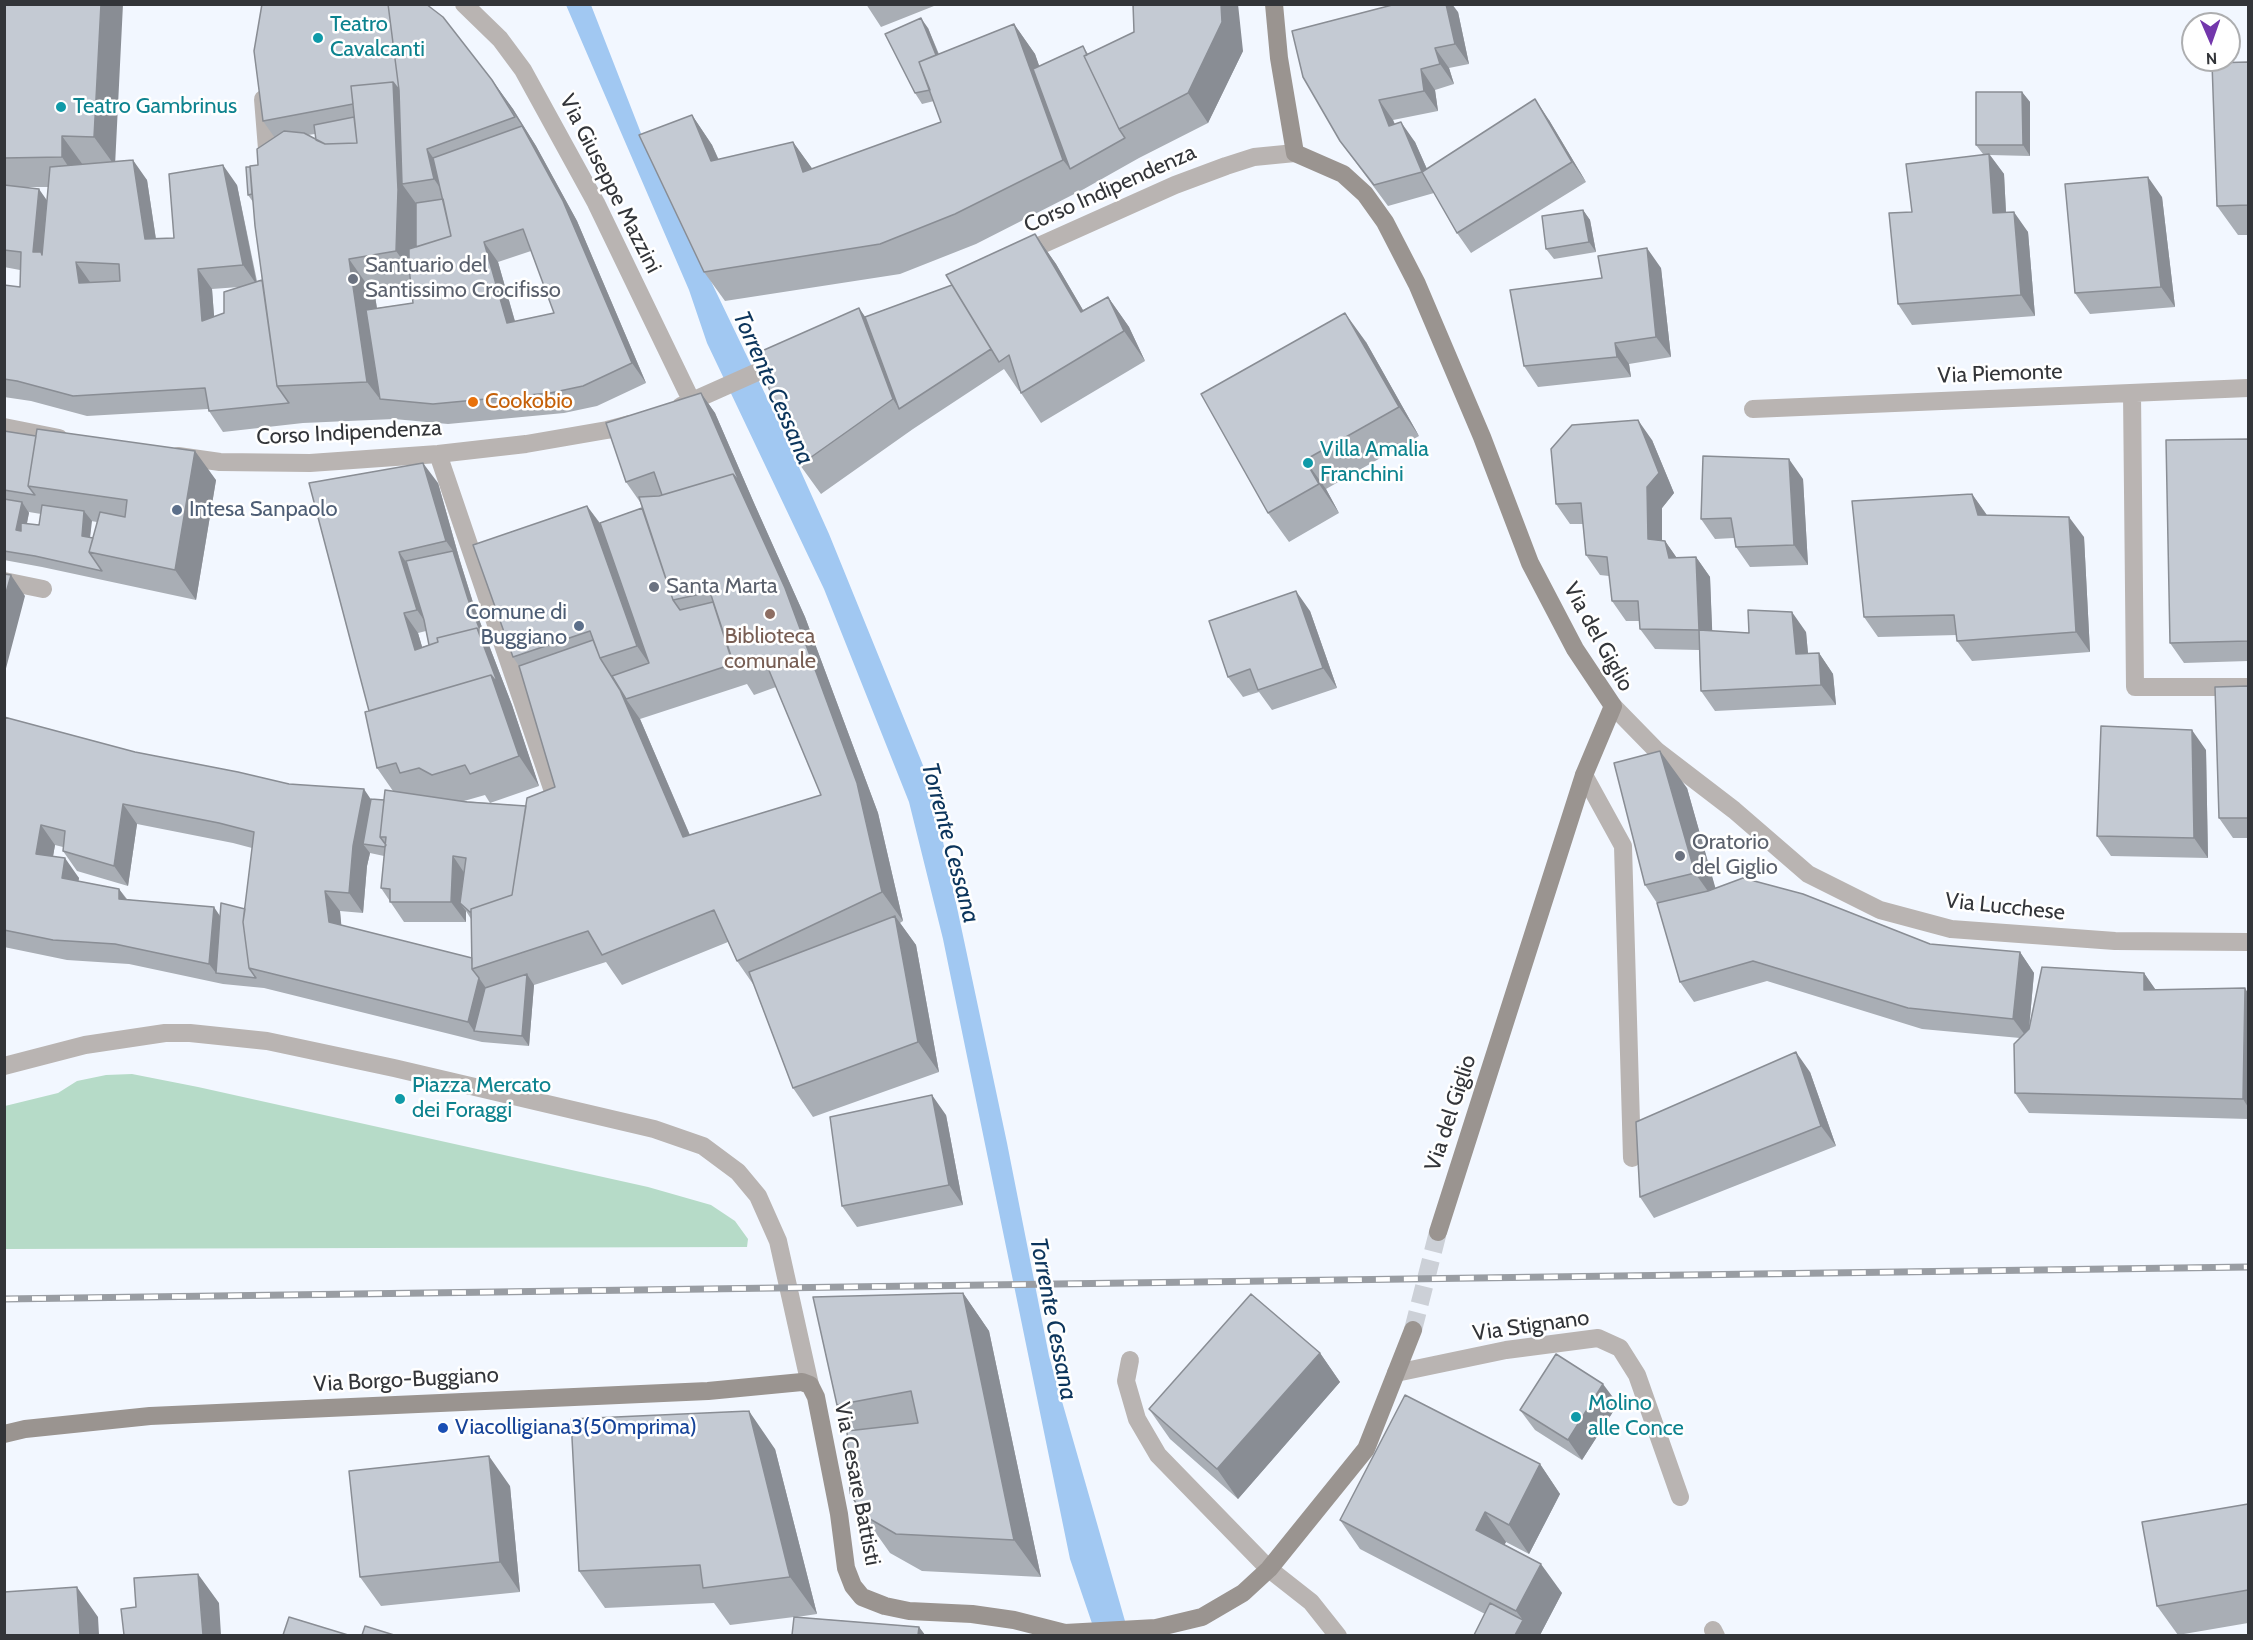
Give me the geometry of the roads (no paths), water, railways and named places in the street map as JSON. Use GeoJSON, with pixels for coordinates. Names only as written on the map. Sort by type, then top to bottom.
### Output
{"type":"FeatureCollection","features":[{"type":"Feature","properties":{"kind":"street","name":"Via Giuseppe Mazzini"},"geometry":{"type":"LineString","coordinates":[[464,4],[500,39],[523,70],[596,202],[692,402]]}},
{"type":"Feature","properties":{"kind":"street"},"geometry":{"type":"LineString","coordinates":[[1274,4],[1279,58],[1295,153]]}},
{"type":"Feature","properties":{"kind":"street"},"geometry":{"type":"LineString","coordinates":[[262,84],[267,148]]}},
{"type":"Feature","properties":{"kind":"street","name":"Corso Indipendenza"},"geometry":{"type":"LineString","coordinates":[[1001,263],[1175,185],[1254,157],[1295,153]]}},
{"type":"Feature","properties":{"kind":"street","name":"Via del Giglio"},"geometry":{"type":"LineString","coordinates":[[1295,153],[1343,174],[1365,194],[1385,222],[1417,284],[1473,415],[1530,563],[1575,650],[1613,706],[1584,775],[1438,1232]]}},
{"type":"Feature","properties":{"kind":"street","name":"Corso Indipendenza"},"geometry":{"type":"LineString","coordinates":[[165,454],[219,462],[310,462],[438,454],[526,444],[608,430],[657,415],[692,402],[790,358]]}},
{"type":"Feature","properties":{"kind":"street","name":"Via Piemonte"},"geometry":{"type":"LineString","coordinates":[[1753,409],[2248,388]]}},
{"type":"Feature","properties":{"kind":"street"},"geometry":{"type":"LineString","coordinates":[[2132,393],[2135,687],[2248,687]]}},
{"type":"Feature","properties":{"kind":"street"},"geometry":{"type":"LineString","coordinates":[[4,427],[75,441]]}},
{"type":"Feature","properties":{"kind":"street"},"geometry":{"type":"LineString","coordinates":[[438,454],[557,802],[534,811]]}},
{"type":"Feature","properties":{"kind":"street"},"geometry":{"type":"LineString","coordinates":[[4,581],[43,589]]}},
{"type":"Feature","properties":{"kind":"street","name":"Via Lucchese"},"geometry":{"type":"LineString","coordinates":[[1613,706],[1657,751],[1734,810],[1808,874],[1880,910],[1951,929],[2115,940],[2248,942]]}},
{"type":"Feature","properties":{"kind":"street"},"geometry":{"type":"LineString","coordinates":[[1584,775],[1623,846],[1632,1158]]}},
{"type":"Feature","properties":{"kind":"street"},"geometry":{"type":"LineString","coordinates":[[4,1066],[85,1045],[165,1033],[190,1033],[267,1041],[394,1068],[654,1129],[703,1146],[738,1172],[758,1196],[778,1241],[810,1385]]}},
{"type":"Feature","properties":{"kind":"street"},"geometry":{"type":"LineString","coordinates":[[1269,1569],[1366,1449],[1413,1330]]}},
{"type":"Feature","properties":{"kind":"street","name":"Via Stignano"},"geometry":{"type":"LineString","coordinates":[[1396,1373],[1506,1350],[1598,1338],[1620,1348],[1636,1375],[1680,1497]]}},
{"type":"Feature","properties":{"kind":"street"},"geometry":{"type":"LineString","coordinates":[[1130,1360],[1126,1381],[1137,1419],[1158,1455],[1269,1569],[1311,1602],[1338,1635]]}},
{"type":"Feature","properties":{"kind":"street","name":"Via Borgo-Buggiano"},"geometry":{"type":"LineString","coordinates":[[4,1434],[25,1429],[150,1416],[708,1391],[791,1382],[810,1385]]}},
{"type":"Feature","properties":{"kind":"street","name":"Via Cesare Battisti"},"geometry":{"type":"LineString","coordinates":[[810,1385],[816,1397],[831,1471],[846,1569],[853,1586],[862,1597],[885,1606],[909,1611],[972,1614],[1014,1620],[1066,1634],[1156,1628],[1202,1617],[1243,1593],[1269,1569]]}},
{"type":"Feature","properties":{"kind":"water"},"geometry":{"type":"Polygon","coordinates":[[[566,5],[591,5],[646,146],[780,425],[829,534],[931,785],[1007,1143],[1049,1356],[1129,1635],[1096,1635],[1070,1559],[943,939],[909,802],[824,589],[707,343],[689,290],[566,5]]]}},
{"type":"Feature","properties":{"kind":"tunnel"},"geometry":{"type":"LineString","coordinates":[[1413,1330],[1438,1232]]}},
{"type":"Feature","properties":{"kind":"railway"},"geometry":{"type":"LineString","coordinates":[[4,1299],[2248,1267]]}},
{"type":"Feature","properties":{"kind":"place","name":"Teatro Cavalcanti"},"geometry":{"type":"Point","coordinates":[318,38]}},
{"type":"Feature","properties":{"kind":"place","name":"Teatro Gambrinus"},"geometry":{"type":"Point","coordinates":[61,107]}},
{"type":"Feature","properties":{"kind":"place","name":"Santuario del Santissimo Crocifisso"},"geometry":{"type":"Point","coordinates":[353,279]}},
{"type":"Feature","properties":{"kind":"place","name":"Cookobio"},"geometry":{"type":"Point","coordinates":[473,402]}},
{"type":"Feature","properties":{"kind":"place","name":"Villa Amalia Franchini"},"geometry":{"type":"Point","coordinates":[1308,463]}},
{"type":"Feature","properties":{"kind":"place","name":"Intesa Sanpaolo"},"geometry":{"type":"Point","coordinates":[177,510]}},
{"type":"Feature","properties":{"kind":"place","name":"Santa Marta"},"geometry":{"type":"Point","coordinates":[654,587]}},
{"type":"Feature","properties":{"kind":"place","name":"Biblioteca comunale"},"geometry":{"type":"Point","coordinates":[770,614]}},
{"type":"Feature","properties":{"kind":"place","name":"Comune di Buggiano"},"geometry":{"type":"Point","coordinates":[579,626]}},
{"type":"Feature","properties":{"kind":"place","name":"Oratorio del Giglio"},"geometry":{"type":"Point","coordinates":[1680,856]}},
{"type":"Feature","properties":{"kind":"place","name":"Piazza Mercato dei Foraggi"},"geometry":{"type":"Point","coordinates":[400,1099]}},
{"type":"Feature","properties":{"kind":"place","name":"Molino alle Conce"},"geometry":{"type":"Point","coordinates":[1576,1417]}},
{"type":"Feature","properties":{"kind":"place","name":"Viacolligiana3(50mprima)"},"geometry":{"type":"Point","coordinates":[443,1428]}},
{"type":"Feature","properties":{"kind":"water label","name":"Torrente Cessana"},"geometry":{"type":"Point","coordinates":[773,388]}},
{"type":"Feature","properties":{"kind":"water label","name":"Torrente Cessana"},"geometry":{"type":"Point","coordinates":[950,843]}},
{"type":"Feature","properties":{"kind":"water label","name":"Torrente Cessana"},"geometry":{"type":"Point","coordinates":[1053,1319]}}]}
